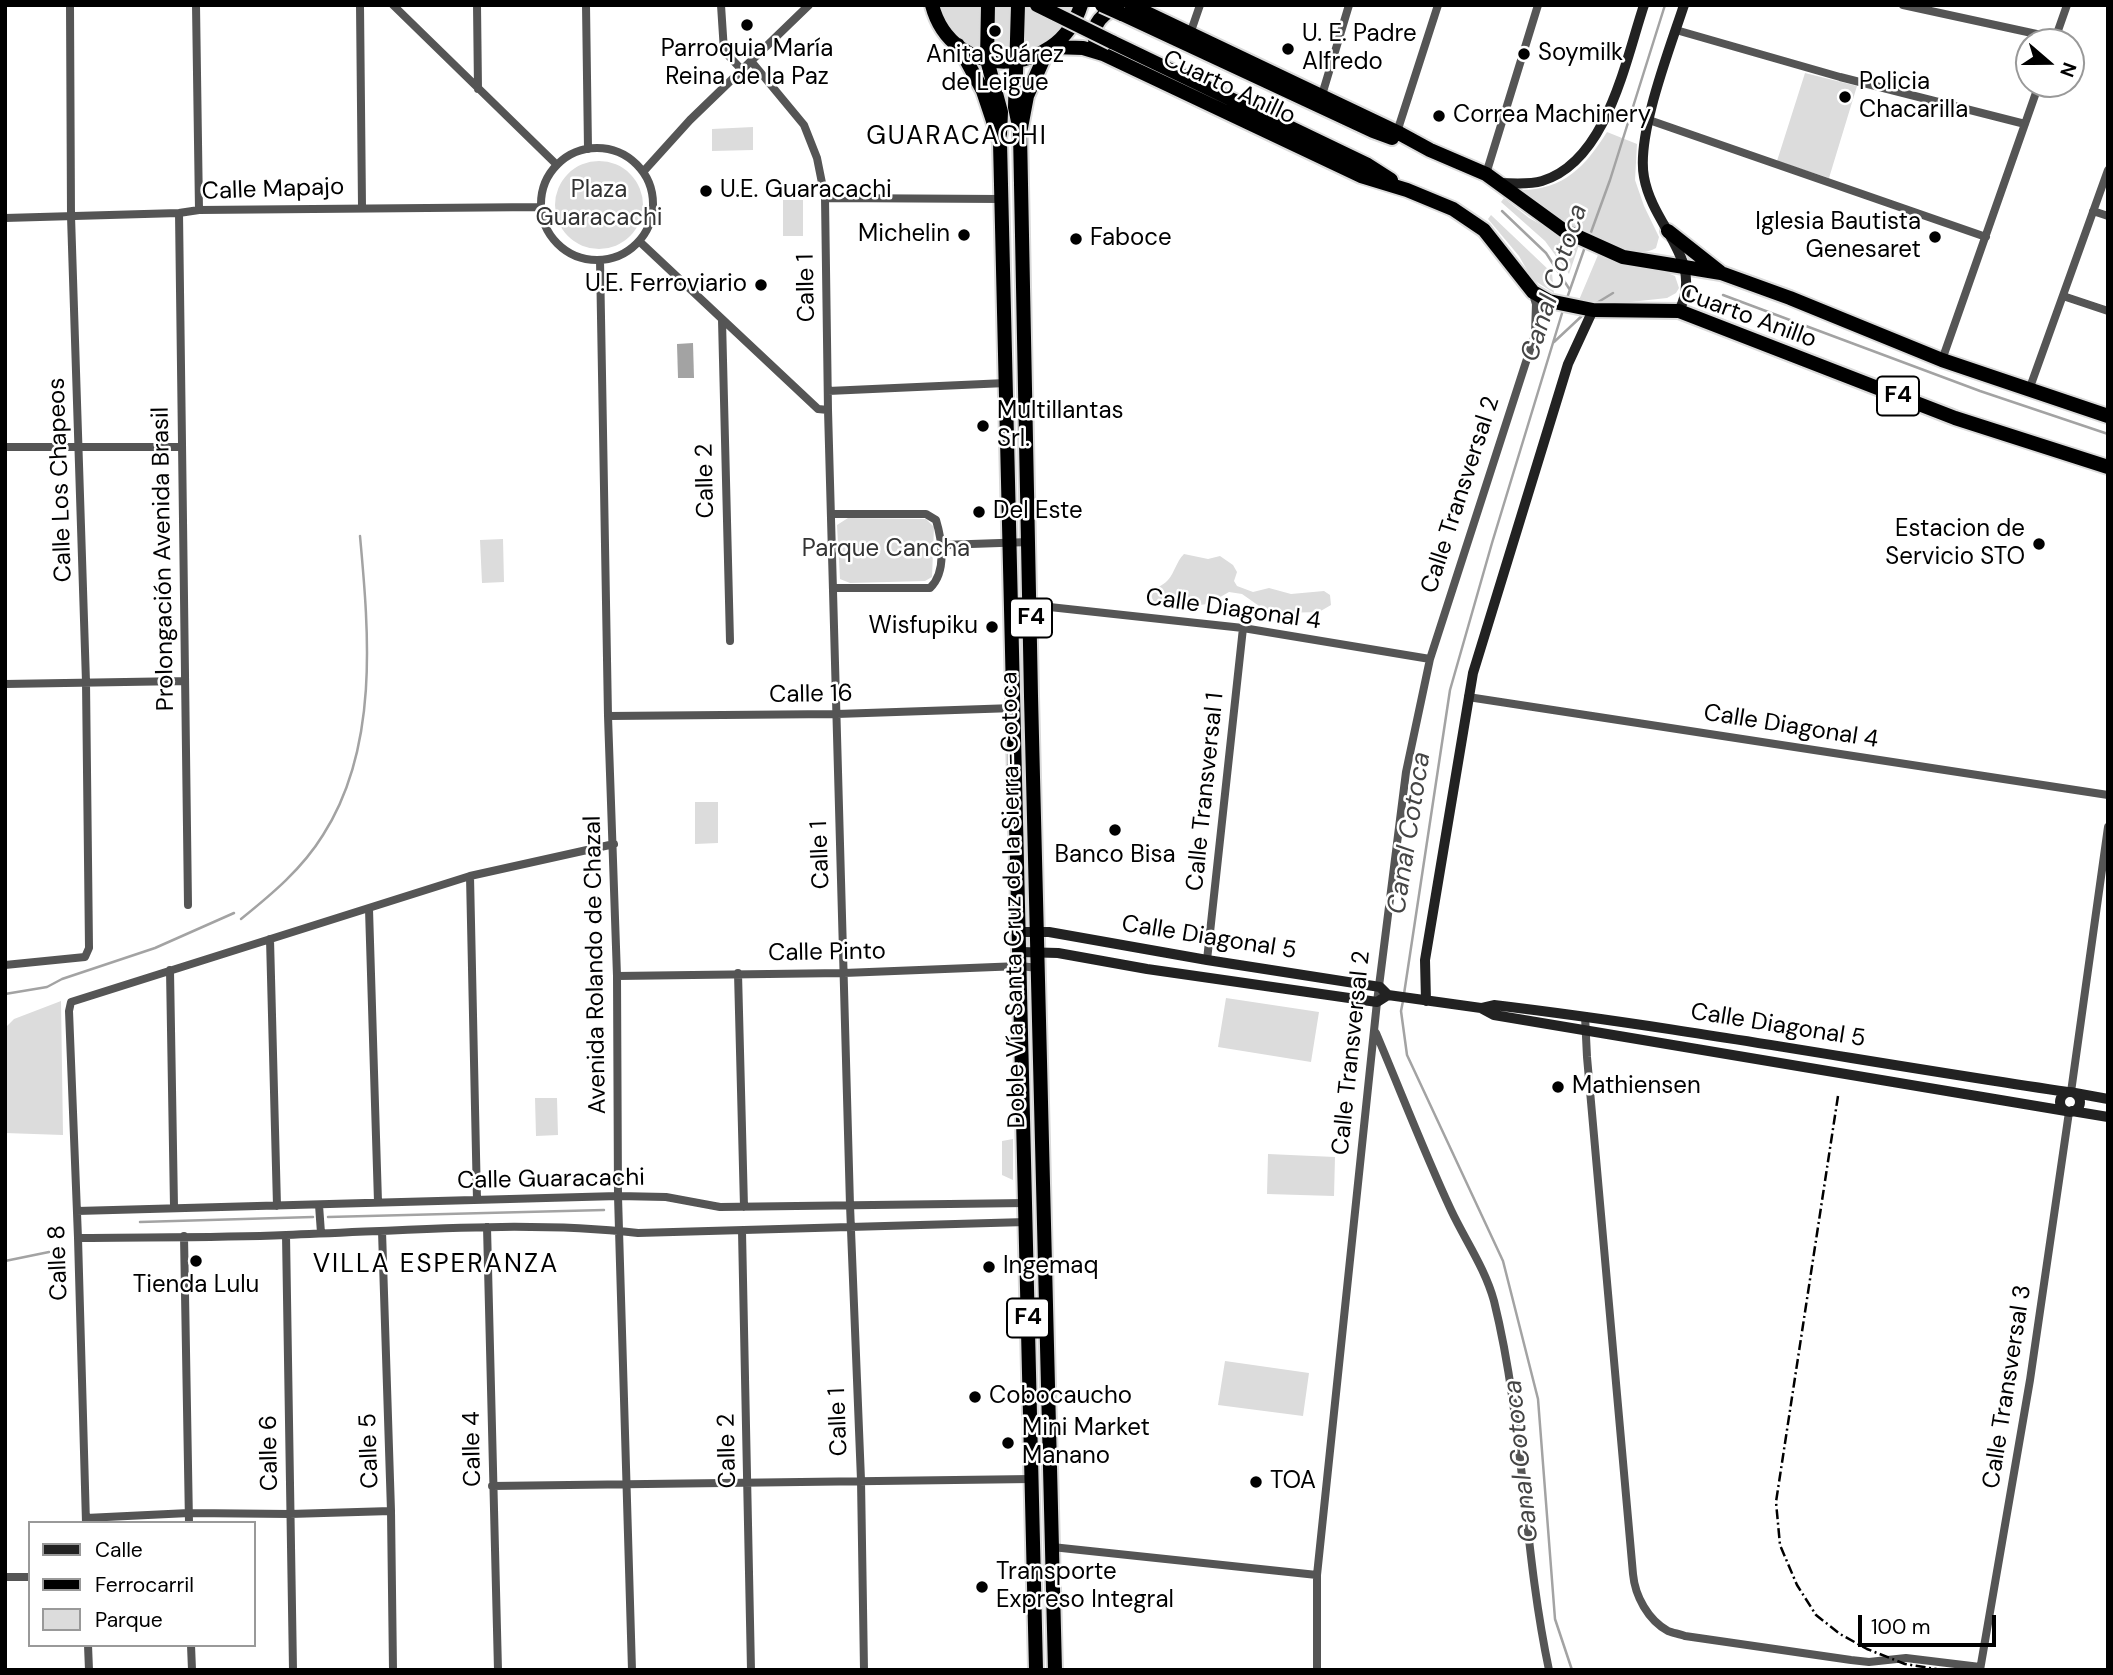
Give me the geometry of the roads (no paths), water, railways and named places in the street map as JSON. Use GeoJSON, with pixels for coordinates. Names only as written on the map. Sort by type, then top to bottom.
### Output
{"type":"FeatureCollection","features":[{"type":"Feature","properties":{"kind":"highway","name":"F4"},"geometry":{"type":"LineString","coordinates":[[932,5],[946,32],[958,45],[988,61],[1016,62],[1030,59],[1050,49],[1069,31],[1081,5]]}},
{"type":"Feature","properties":{"kind":"highway"},"geometry":{"type":"LineString","coordinates":[[988,5],[988,61],[1001,112],[1000,142]]}},
{"type":"Feature","properties":{"kind":"highway"},"geometry":{"type":"LineString","coordinates":[[1018,5],[1015,107],[1020,133]]}},
{"type":"Feature","properties":{"kind":"highway"},"geometry":{"type":"LineString","coordinates":[[1037,5],[1108,48]]}},
{"type":"Feature","properties":{"kind":"highway"},"geometry":{"type":"LineString","coordinates":[[1102,5],[1127,8],[1373,131],[1430,150]]}},
{"type":"Feature","properties":{"kind":"highway"},"geometry":{"type":"LineString","coordinates":[[1108,48],[1095,40],[1097,23],[1108,11],[1127,8]]}},
{"type":"Feature","properties":{"kind":"highway","name":"Cuarto Anillo"},"geometry":{"type":"LineString","coordinates":[[1127,8],[1190,34],[1430,150],[1486,174],[1542,217],[1622,257],[1686,269],[1721,272],[1942,360],[2108,416]]}},
{"type":"Feature","properties":{"kind":"highway","name":"Doble Vía Santa Cruz de la Sierra-Cotoca"},"geometry":{"type":"LineString","coordinates":[[958,45],[983,91],[1000,142],[1036,1670]]}},
{"type":"Feature","properties":{"kind":"highway","name":"F4"},"geometry":{"type":"LineString","coordinates":[[1050,49],[1108,48]]}},
{"type":"Feature","properties":{"kind":"highway","name":"Cuarto Anillo"},"geometry":{"type":"LineString","coordinates":[[1108,48],[1366,164],[1407,190],[1453,209],[1484,230],[1533,292],[1549,301],[1592,310],[1679,311],[1955,418],[2108,467]]}},
{"type":"Feature","properties":{"kind":"highway","name":"Doble Vía Santa Cruz de la Sierra-Cotoca"},"geometry":{"type":"LineString","coordinates":[[1050,49],[1029,87],[1020,133],[1055,1670]]}},
{"type":"Feature","properties":{"kind":"highway"},"geometry":{"type":"LineString","coordinates":[[1668,231],[1721,272]]}},
{"type":"Feature","properties":{"kind":"street","name":"Calle Los Chapeos"},"geometry":{"type":"LineString","coordinates":[[5,965],[85,957],[88,953],[86,682],[71,216],[70,5]]}},
{"type":"Feature","properties":{"kind":"street"},"geometry":{"type":"LineString","coordinates":[[195,5],[199,209]]}},
{"type":"Feature","properties":{"kind":"street"},"geometry":{"type":"LineString","coordinates":[[360,5],[362,206]]}},
{"type":"Feature","properties":{"kind":"street"},"geometry":{"type":"LineString","coordinates":[[393,5],[557,165]]}},
{"type":"Feature","properties":{"kind":"street"},"geometry":{"type":"LineString","coordinates":[[477,5],[478,89]]}},
{"type":"Feature","properties":{"kind":"street"},"geometry":{"type":"LineString","coordinates":[[586,5],[588,149]]}},
{"type":"Feature","properties":{"kind":"street"},"geometry":{"type":"LineString","coordinates":[[721,5],[724,51],[742,70]]}},
{"type":"Feature","properties":{"kind":"street"},"geometry":{"type":"LineString","coordinates":[[643,172],[690,120],[809,5]]}},
{"type":"Feature","properties":{"kind":"street"},"geometry":{"type":"LineString","coordinates":[[1190,34],[1200,5]]}},
{"type":"Feature","properties":{"kind":"street"},"geometry":{"type":"LineString","coordinates":[[1322,96],[1349,5]]}},
{"type":"Feature","properties":{"kind":"street"},"geometry":{"type":"LineString","coordinates":[[1397,132],[1438,5]]}},
{"type":"Feature","properties":{"kind":"street"},"geometry":{"type":"LineString","coordinates":[[1486,174],[1538,5]]}},
{"type":"Feature","properties":{"kind":"street"},"geometry":{"type":"LineString","coordinates":[[1499,183],[1541,181],[1565,168],[1592,142],[1611,104],[1644,5]]}},
{"type":"Feature","properties":{"kind":"street"},"geometry":{"type":"LineString","coordinates":[[1679,311],[1689,284],[1686,269],[1668,231],[1656,214],[1644,177],[1644,140],[1684,5]]}},
{"type":"Feature","properties":{"kind":"street"},"geometry":{"type":"LineString","coordinates":[[1903,5],[2015,31]]}},
{"type":"Feature","properties":{"kind":"street"},"geometry":{"type":"LineString","coordinates":[[2058,28],[2067,5]]}},
{"type":"Feature","properties":{"kind":"street"},"geometry":{"type":"LineString","coordinates":[[1675,30],[1840,77],[2025,124]]}},
{"type":"Feature","properties":{"kind":"street","name":"Calle 1"},"geometry":{"type":"LineString","coordinates":[[751,61],[804,125],[817,158],[825,198],[828,410],[864,1670]]}},
{"type":"Feature","properties":{"kind":"street"},"geometry":{"type":"LineString","coordinates":[[1942,360],[2034,98]]}},
{"type":"Feature","properties":{"kind":"street"},"geometry":{"type":"LineString","coordinates":[[1649,120],[1986,237]]}},
{"type":"Feature","properties":{"kind":"street"},"geometry":{"type":"LineString","coordinates":[[604,148],[619,152],[632,160],[643,172],[651,189],[653,207],[649,226],[639,242],[614,258],[585,259],[571,254],[559,246],[550,235],[544,221],[541,207],[545,184],[557,165],[577,152],[588,149],[604,148]]}},
{"type":"Feature","properties":{"kind":"street"},"geometry":{"type":"LineString","coordinates":[[2029,390],[2108,170]]}},
{"type":"Feature","properties":{"kind":"street"},"geometry":{"type":"LineString","coordinates":[[825,198],[1002,199]]}},
{"type":"Feature","properties":{"kind":"street","name":"Calle Mapajo"},"geometry":{"type":"LineString","coordinates":[[5,218],[178,213],[199,209],[541,207]]}},
{"type":"Feature","properties":{"kind":"street"},"geometry":{"type":"LineString","coordinates":[[2093,211],[2108,216]]}},
{"type":"Feature","properties":{"kind":"street","name":"Prolongación Avenida Brasil"},"geometry":{"type":"LineString","coordinates":[[178,213],[188,905]]}},
{"type":"Feature","properties":{"kind":"street"},"geometry":{"type":"LineString","coordinates":[[639,242],[817,409],[828,410]]}},
{"type":"Feature","properties":{"kind":"street","name":"Avenida Rolando de Chazal"},"geometry":{"type":"LineString","coordinates":[[600,260],[608,716],[617,976],[618,1196],[632,1670]]}},
{"type":"Feature","properties":{"kind":"street","name":"Calle Transversal 2"},"geometry":{"type":"LineString","coordinates":[[1386,993],[1406,772],[1430,659],[1535,334],[1536,304],[1533,292]]}},
{"type":"Feature","properties":{"kind":"street"},"geometry":{"type":"LineString","coordinates":[[2063,296],[2108,311]]}},
{"type":"Feature","properties":{"kind":"street"},"geometry":{"type":"LineString","coordinates":[[1426,1001],[1425,960],[1473,673],[1568,364],[1592,310]]}},
{"type":"Feature","properties":{"kind":"street","name":"Calle 2"},"geometry":{"type":"LineString","coordinates":[[722,320],[730,641]]}},
{"type":"Feature","properties":{"kind":"street"},"geometry":{"type":"LineString","coordinates":[[828,391],[1006,383]]}},
{"type":"Feature","properties":{"kind":"street"},"geometry":{"type":"LineString","coordinates":[[5,447],[181,447]]}},
{"type":"Feature","properties":{"kind":"street"},"geometry":{"type":"LineString","coordinates":[[833,514],[926,514],[936,520],[942,545],[936,582],[930,588],[833,588]]}},
{"type":"Feature","properties":{"kind":"street"},"geometry":{"type":"LineString","coordinates":[[942,545],[1029,542]]}},
{"type":"Feature","properties":{"kind":"street","name":"Calle Diagonal 4"},"geometry":{"type":"LineString","coordinates":[[1031,605],[1243,628],[1430,659]]}},
{"type":"Feature","properties":{"kind":"street","name":"Calle Transversal 1"},"geometry":{"type":"LineString","coordinates":[[1207,960],[1243,628]]}},
{"type":"Feature","properties":{"kind":"street"},"geometry":{"type":"LineString","coordinates":[[5,684],[185,681]]}},
{"type":"Feature","properties":{"kind":"street","name":"Calle Diagonal 4"},"geometry":{"type":"LineString","coordinates":[[1468,697],[2108,794]]}},
{"type":"Feature","properties":{"kind":"street","name":"Calle 16"},"geometry":{"type":"LineString","coordinates":[[608,716],[837,714],[1014,708]]}},
{"type":"Feature","properties":{"kind":"street"},"geometry":{"type":"LineString","coordinates":[[2071,1092],[2108,827]]}},
{"type":"Feature","properties":{"kind":"street"},"geometry":{"type":"LineString","coordinates":[[174,1207],[170,970],[470,876],[614,844]]}},
{"type":"Feature","properties":{"kind":"street"},"geometry":{"type":"LineString","coordinates":[[470,876],[477,1200]]}},
{"type":"Feature","properties":{"kind":"street"},"geometry":{"type":"LineString","coordinates":[[369,909],[378,1202]]}},
{"type":"Feature","properties":{"kind":"street","name":"Calle Diagonal 5"},"geometry":{"type":"LineString","coordinates":[[1020,932],[1037,932],[1207,960],[1413,999],[1481,1008],[1494,1015],[1585,1031],[2108,1117]]}},
{"type":"Feature","properties":{"kind":"street"},"geometry":{"type":"LineString","coordinates":[[270,939],[276,1206]]}},
{"type":"Feature","properties":{"kind":"street","name":"Calle Diagonal 5"},"geometry":{"type":"LineString","coordinates":[[1020,959],[1038,952],[1377,1002]]}},
{"type":"Feature","properties":{"kind":"street","name":"Calle Pinto"},"geometry":{"type":"LineString","coordinates":[[617,976],[844,973],[1020,959],[1038,968]]}},
{"type":"Feature","properties":{"kind":"street","name":"Calle 8"},"geometry":{"type":"LineString","coordinates":[[86,1521],[69,1011],[71,1002],[170,970]]}},
{"type":"Feature","properties":{"kind":"street"},"geometry":{"type":"LineString","coordinates":[[738,973],[744,1207]]}},
{"type":"Feature","properties":{"kind":"street"},"geometry":{"type":"LineString","coordinates":[[1377,1002],[1386,993]]}},
{"type":"Feature","properties":{"kind":"street","name":"Calle Transversal 2"},"geometry":{"type":"LineString","coordinates":[[1317,1670],[1317,1575],[1377,1002]]}},
{"type":"Feature","properties":{"kind":"street","name":"Calle Diagonal 5"},"geometry":{"type":"LineString","coordinates":[[1481,1008],[1494,1004],[1585,1016],[2108,1099]]}},
{"type":"Feature","properties":{"kind":"street"},"geometry":{"type":"LineString","coordinates":[[1585,1016],[1633,1574],[1640,1601],[1668,1631],[1685,1636],[1869,1662],[1906,1658],[1980,1668]]}},
{"type":"Feature","properties":{"kind":"street"},"geometry":{"type":"LineString","coordinates":[[1375,1031],[1403,1094],[1419,1139],[1454,1216],[1474,1252],[1493,1300],[1517,1423],[1534,1591],[1549,1670]]}},
{"type":"Feature","properties":{"kind":"street"},"geometry":{"type":"LineString","coordinates":[[1682,1045],[1684,1031]]}},
{"type":"Feature","properties":{"kind":"street"},"geometry":{"type":"LineString","coordinates":[[1748,1056],[1751,1042]]}},
{"type":"Feature","properties":{"kind":"street"},"geometry":{"type":"LineString","coordinates":[[2071,1092],[2080,1101],[2078,1108],[2069,1111],[2061,1107],[2060,1100],[2063,1095],[2071,1092]]}},
{"type":"Feature","properties":{"kind":"street","name":"Calle Transversal 3"},"geometry":{"type":"LineString","coordinates":[[1980,1668],[2030,1380],[2069,1111]]}},
{"type":"Feature","properties":{"kind":"street","name":"Calle Guaracachi"},"geometry":{"type":"LineString","coordinates":[[77,1211],[618,1196],[666,1197],[720,1207],[1026,1203]]}},
{"type":"Feature","properties":{"kind":"street"},"geometry":{"type":"LineString","coordinates":[[319,1205],[321,1233]]}},
{"type":"Feature","properties":{"kind":"street","name":"Calle Guaracachi"},"geometry":{"type":"LineString","coordinates":[[78,1238],[286,1236],[487,1227],[600,1228],[638,1233],[1026,1222]]}},
{"type":"Feature","properties":{"kind":"street","name":"Calle 4"},"geometry":{"type":"LineString","coordinates":[[487,1227],[498,1670]]}},
{"type":"Feature","properties":{"kind":"street","name":"Calle 5"},"geometry":{"type":"LineString","coordinates":[[382,1231],[393,1670]]}},
{"type":"Feature","properties":{"kind":"street","name":"Calle 2"},"geometry":{"type":"LineString","coordinates":[[741,1231],[751,1670]]}},
{"type":"Feature","properties":{"kind":"street","name":"Calle 6"},"geometry":{"type":"LineString","coordinates":[[286,1236],[293,1670]]}},
{"type":"Feature","properties":{"kind":"street"},"geometry":{"type":"LineString","coordinates":[[184,1237],[189,1521]]}},
{"type":"Feature","properties":{"kind":"street"},"geometry":{"type":"LineString","coordinates":[[492,1486],[1032,1479]]}},
{"type":"Feature","properties":{"kind":"street"},"geometry":{"type":"LineString","coordinates":[[86,1521],[189,1513],[391,1511]]}},
{"type":"Feature","properties":{"kind":"street"},"geometry":{"type":"LineString","coordinates":[[1052,1547],[1317,1575]]}},
{"type":"Feature","properties":{"kind":"street"},"geometry":{"type":"LineString","coordinates":[[5,1577],[28,1577]]}},
{"type":"Feature","properties":{"kind":"street"},"geometry":{"type":"LineString","coordinates":[[88,1647],[89,1670]]}},
{"type":"Feature","properties":{"kind":"street"},"geometry":{"type":"LineString","coordinates":[[191,1647],[192,1670]]}},
{"type":"Feature","properties":{"kind":"waterway","name":"Canal Cotoca"},"geometry":{"type":"LineString","coordinates":[[1590,235],[1665,5]]}},
{"type":"Feature","properties":{"kind":"waterway"},"geometry":{"type":"LineString","coordinates":[[1502,211],[1546,253],[1570,290]]}},
{"type":"Feature","properties":{"kind":"waterway","name":"Canal Cotoca"},"geometry":{"type":"LineString","coordinates":[[1566,301],[1586,244]]}},
{"type":"Feature","properties":{"kind":"waterway"},"geometry":{"type":"LineString","coordinates":[[1595,304],[1613,293]]}},
{"type":"Feature","properties":{"kind":"waterway"},"geometry":{"type":"LineString","coordinates":[[1723,295],[1980,391],[2108,434]]}},
{"type":"Feature","properties":{"kind":"waterway","name":"Canal Cotoca"},"geometry":{"type":"LineString","coordinates":[[1404,994],[1450,690],[1563,310]]}},
{"type":"Feature","properties":{"kind":"waterway"},"geometry":{"type":"LineString","coordinates":[[1554,342],[1585,313]]}},
{"type":"Feature","properties":{"kind":"waterway"},"geometry":{"type":"LineString","coordinates":[[241,919],[286,880],[315,847],[341,801],[354,765],[366,690],[366,612],[360,536]]}},
{"type":"Feature","properties":{"kind":"waterway"},"geometry":{"type":"LineString","coordinates":[[5,994],[47,987],[62,979],[155,948],[234,913]]}},
{"type":"Feature","properties":{"kind":"waterway","name":"Canal Cotoca"},"geometry":{"type":"LineString","coordinates":[[1403,1001],[1401,1011],[1407,1055],[1503,1261],[1538,1399],[1555,1619],[1572,1670]]}},
{"type":"Feature","properties":{"kind":"waterway"},"geometry":{"type":"LineString","coordinates":[[328,1217],[604,1210]]}},
{"type":"Feature","properties":{"kind":"waterway"},"geometry":{"type":"LineString","coordinates":[[140,1222],[313,1217]]}},
{"type":"Feature","properties":{"kind":"waterway"},"geometry":{"type":"LineString","coordinates":[[5,1261],[49,1252]]}},
{"type":"Feature","properties":{"kind":"waterway"},"geometry":{"type":"LineString","coordinates":[[5,1504],[5,1517]]}},
{"type":"Feature","properties":{"kind":"railway"},"geometry":{"type":"LineString","coordinates":[[1838,1096],[1776,1502],[1780,1545],[1797,1585],[1816,1615],[1840,1634],[1867,1649],[1905,1664],[1942,1670]]}},
{"type":"Feature","properties":{"kind":"place","name":"Parroquia María Reina de la Paz"},"geometry":{"type":"Point","coordinates":[747,25]}},
{"type":"Feature","properties":{"kind":"place","name":"Anita Suárez de Leigue"},"geometry":{"type":"Point","coordinates":[995,31]}},
{"type":"Feature","properties":{"kind":"place","name":"U. E. Padre Alfredo"},"geometry":{"type":"Point","coordinates":[1288,49]}},
{"type":"Feature","properties":{"kind":"place","name":"Soymilk"},"geometry":{"type":"Point","coordinates":[1524,54]}},
{"type":"Feature","properties":{"kind":"place","name":"Policia Chacarilla"},"geometry":{"type":"Point","coordinates":[1845,97]}},
{"type":"Feature","properties":{"kind":"place","name":"Correa Machinery"},"geometry":{"type":"Point","coordinates":[1439,116]}},
{"type":"Feature","properties":{"kind":"place","name":"U.E. Guaracachi"},"geometry":{"type":"Point","coordinates":[706,191]}},
{"type":"Feature","properties":{"kind":"place","name":"Michelin"},"geometry":{"type":"Point","coordinates":[964,235]}},
{"type":"Feature","properties":{"kind":"place","name":"Iglesia Bautista Genesaret"},"geometry":{"type":"Point","coordinates":[1935,237]}},
{"type":"Feature","properties":{"kind":"place","name":"Faboce"},"geometry":{"type":"Point","coordinates":[1076,239]}},
{"type":"Feature","properties":{"kind":"place","name":"U.E. Ferroviario"},"geometry":{"type":"Point","coordinates":[761,285]}},
{"type":"Feature","properties":{"kind":"place","name":"Multillantas Srl."},"geometry":{"type":"Point","coordinates":[983,426]}},
{"type":"Feature","properties":{"kind":"place","name":"Del Este"},"geometry":{"type":"Point","coordinates":[979,512]}},
{"type":"Feature","properties":{"kind":"place","name":"Estacion de Servicio STO"},"geometry":{"type":"Point","coordinates":[2039,544]}},
{"type":"Feature","properties":{"kind":"place","name":"Wisfupiku"},"geometry":{"type":"Point","coordinates":[992,627]}},
{"type":"Feature","properties":{"kind":"place","name":"Banco Bisa"},"geometry":{"type":"Point","coordinates":[1115,830]}},
{"type":"Feature","properties":{"kind":"place","name":"Mathiensen"},"geometry":{"type":"Point","coordinates":[1558,1087]}},
{"type":"Feature","properties":{"kind":"place","name":"Tienda Lulu"},"geometry":{"type":"Point","coordinates":[196,1261]}},
{"type":"Feature","properties":{"kind":"place","name":"Ingemaq"},"geometry":{"type":"Point","coordinates":[989,1267]}},
{"type":"Feature","properties":{"kind":"place","name":"Cobocaucho"},"geometry":{"type":"Point","coordinates":[975,1397]}},
{"type":"Feature","properties":{"kind":"place","name":"Mini Market Manano"},"geometry":{"type":"Point","coordinates":[1008,1443]}},
{"type":"Feature","properties":{"kind":"place","name":"TOA"},"geometry":{"type":"Point","coordinates":[1256,1482]}},
{"type":"Feature","properties":{"kind":"place","name":"Transporte Expreso Integral"},"geometry":{"type":"Point","coordinates":[982,1587]}},
{"type":"Feature","properties":{"kind":"district","name":"GUARACACHI"},"geometry":{"type":"Point","coordinates":[957,137]}},
{"type":"Feature","properties":{"kind":"district","name":"VILLA ESPERANZA"},"geometry":{"type":"Point","coordinates":[436,1265]}},
{"type":"Feature","properties":{"kind":"park label","name":"Plaza Guaracachi"},"geometry":{"type":"Point","coordinates":[599,205]}},
{"type":"Feature","properties":{"kind":"park label","name":"Parque Cancha"},"geometry":{"type":"Point","coordinates":[886,550]}}]}
